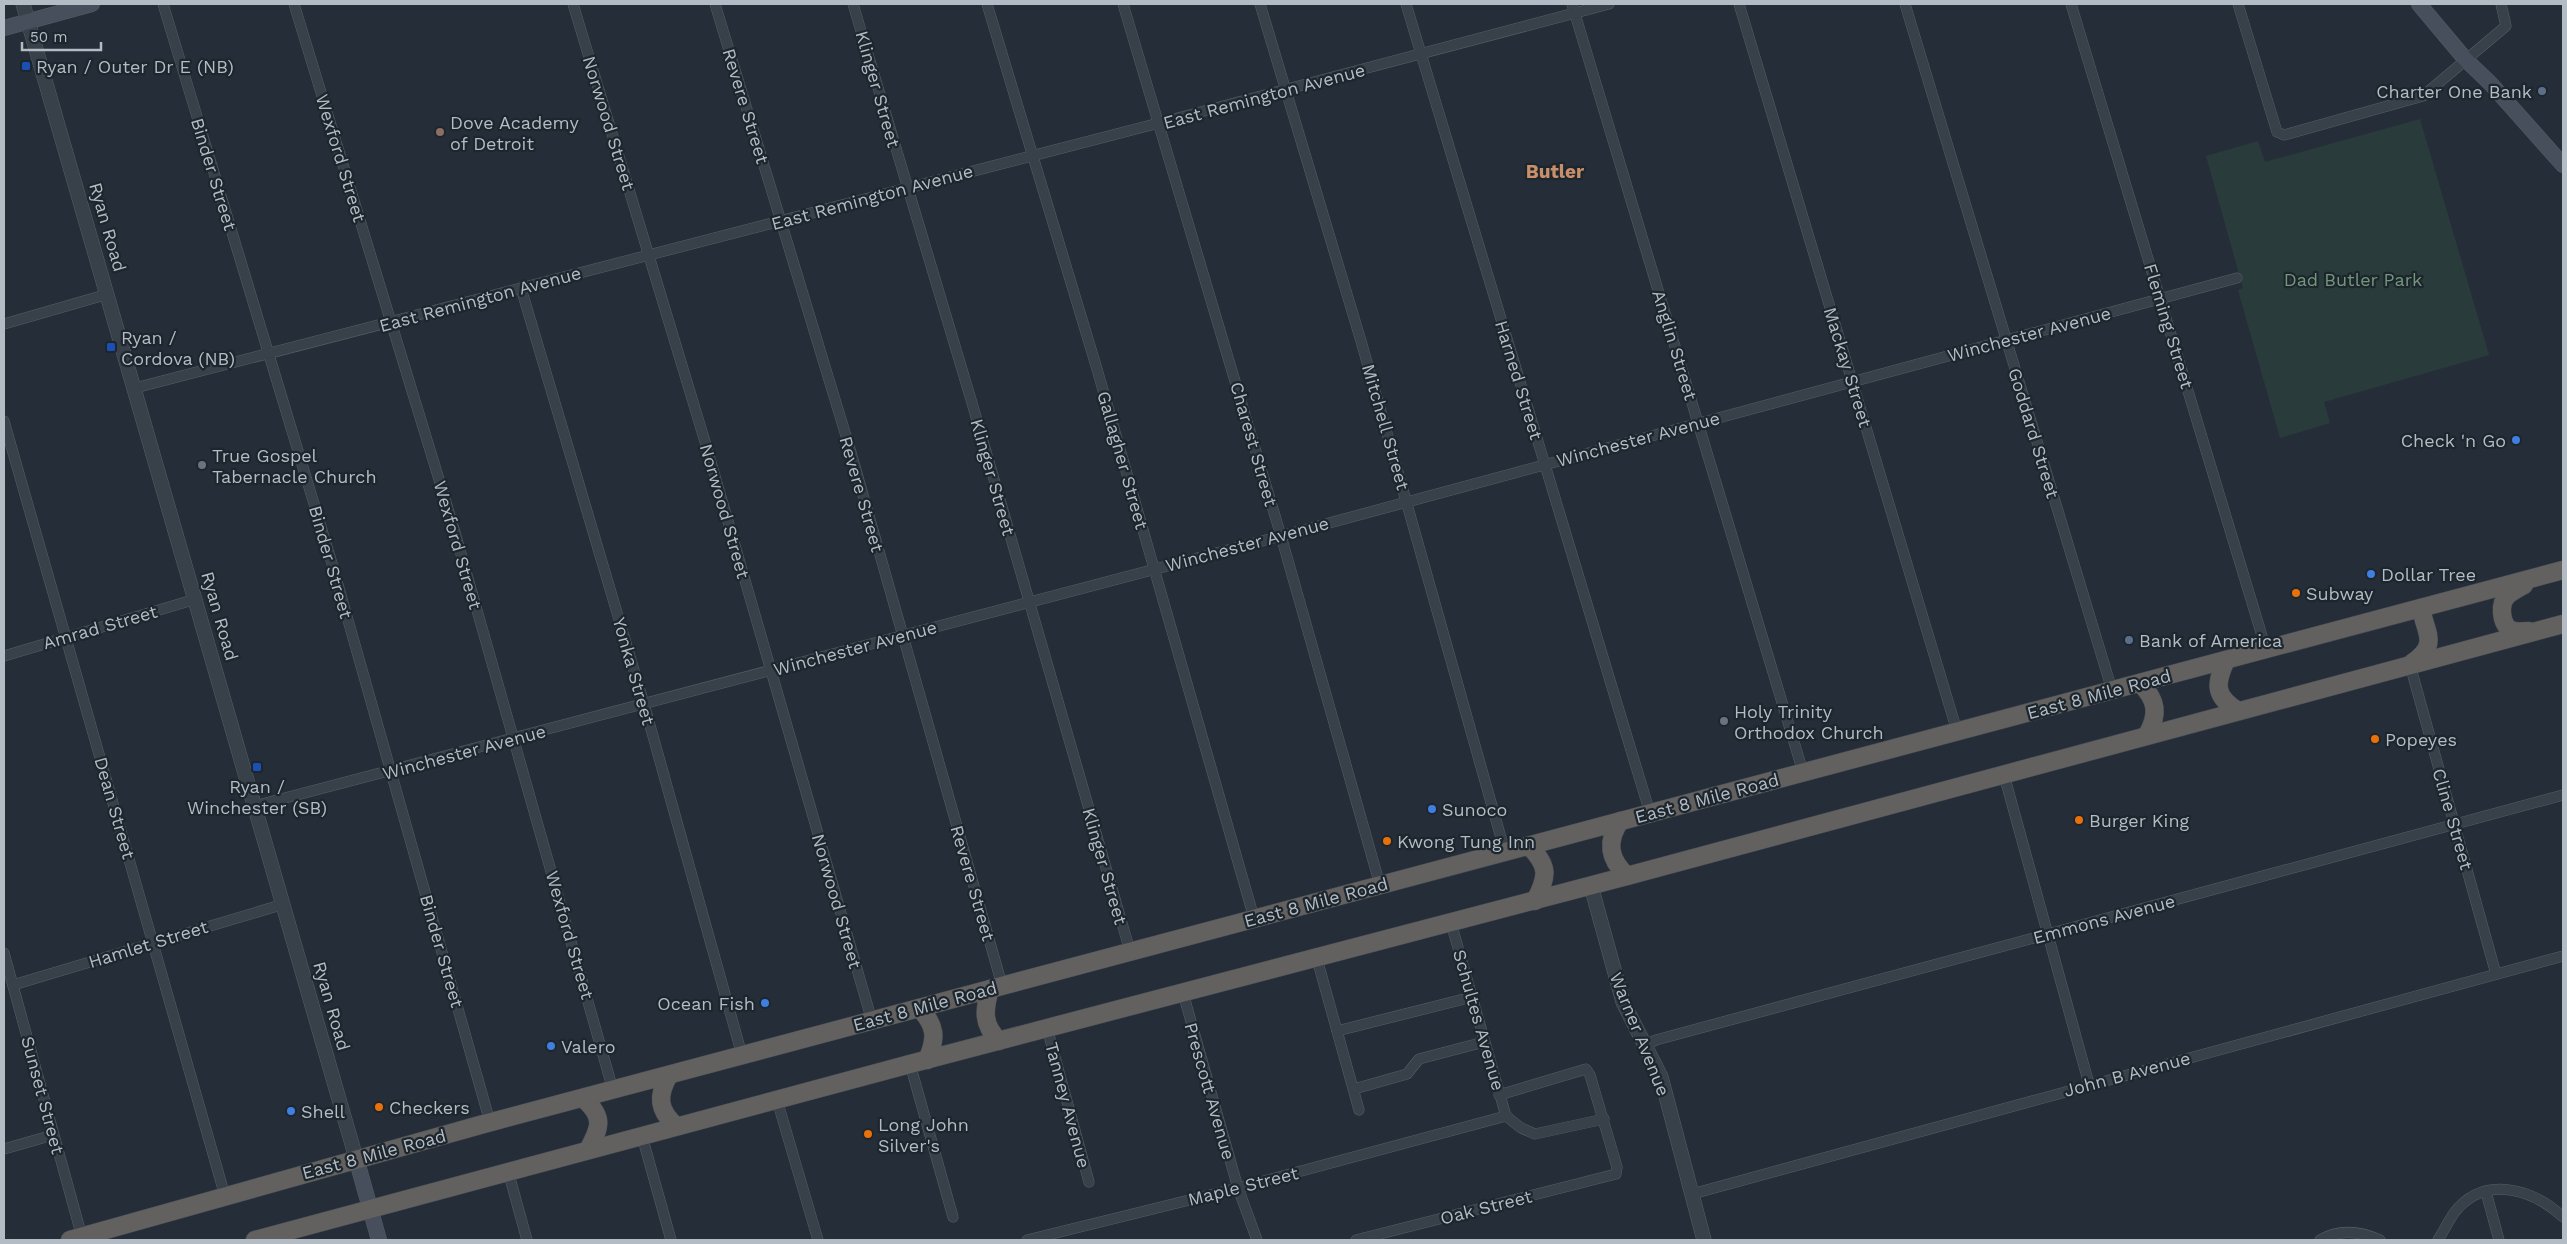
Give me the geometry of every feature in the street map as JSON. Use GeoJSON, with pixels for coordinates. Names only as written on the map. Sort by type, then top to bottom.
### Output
{"type":"FeatureCollection","features":[{"type":"Feature","properties":{"kind":"highway","name":"East 8 Mile Road"},"geometry":{"type":"LineString","coordinates":[[76,1238],[490,1122],[2563,570]]}},
{"type":"Feature","properties":{"kind":"highway"},"geometry":{"type":"LineString","coordinates":[[2557,625],[2516,632],[2510,629],[2505,622],[2502,606],[2508,595],[2518,589],[2563,570]]}},
{"type":"Feature","properties":{"kind":"highway"},"geometry":{"type":"LineString","coordinates":[[2410,665],[2425,653],[2428,645],[2428,630],[2421,608]]}},
{"type":"Feature","properties":{"kind":"highway"},"geometry":{"type":"LineString","coordinates":[[254,1240],[676,1126],[1535,901],[2557,625]]}},
{"type":"Feature","properties":{"kind":"highway"},"geometry":{"type":"LineString","coordinates":[[2226,660],[2219,680],[2220,694],[2224,701],[2238,711]]}},
{"type":"Feature","properties":{"kind":"highway"},"geometry":{"type":"LineString","coordinates":[[2140,683],[2155,704],[2155,717],[2147,736]]}},
{"type":"Feature","properties":{"kind":"highway"},"geometry":{"type":"LineString","coordinates":[[1620,821],[1614,831],[1610,848],[1614,862],[1627,876]]}},
{"type":"Feature","properties":{"kind":"highway"},"geometry":{"type":"LineString","coordinates":[[1529,846],[1541,859],[1546,873],[1542,888],[1535,901]]}},
{"type":"Feature","properties":{"kind":"highway"},"geometry":{"type":"LineString","coordinates":[[996,987],[985,1005],[985,1020],[992,1034],[999,1041]]}},
{"type":"Feature","properties":{"kind":"highway"},"geometry":{"type":"LineString","coordinates":[[918,1062],[933,1046],[935,1030],[929,1019],[919,1008]]}},
{"type":"Feature","properties":{"kind":"highway"},"geometry":{"type":"LineString","coordinates":[[669,1075],[663,1085],[660,1101],[664,1113],[676,1126]]}},
{"type":"Feature","properties":{"kind":"highway"},"geometry":{"type":"LineString","coordinates":[[583,1098],[595,1111],[599,1123],[588,1150]]}},
{"type":"Feature","properties":{"kind":"highway"},"geometry":{"type":"LineString","coordinates":[[125,1240],[132,1223]]}},
{"type":"Feature","properties":{"kind":"main road"},"geometry":{"type":"LineString","coordinates":[[58,4],[64,7],[75,8]]}},
{"type":"Feature","properties":{"kind":"main road"},"geometry":{"type":"LineString","coordinates":[[4,28],[92,4]]}},
{"type":"Feature","properties":{"kind":"main road"},"geometry":{"type":"LineString","coordinates":[[2419,4],[2466,60],[2491,84],[2563,165]]}},
{"type":"Feature","properties":{"kind":"main road","name":"Ryan Road"},"geometry":{"type":"LineString","coordinates":[[356,1158],[379,1240]]}},
{"type":"Feature","properties":{"kind":"street","name":"Ryan Road"},"geometry":{"type":"LineString","coordinates":[[24,4],[356,1158]]}},
{"type":"Feature","properties":{"kind":"street","name":"Binder Street"},"geometry":{"type":"LineString","coordinates":[[163,4],[392,771],[490,1122]]}},
{"type":"Feature","properties":{"kind":"street","name":"Wexford Street"},"geometry":{"type":"LineString","coordinates":[[294,4],[392,322],[514,739],[613,1090]]}},
{"type":"Feature","properties":{"kind":"street","name":"Norwood Street"},"geometry":{"type":"LineString","coordinates":[[573,4],[649,255],[872,1021]]}},
{"type":"Feature","properties":{"kind":"street","name":"Revere Street"},"geometry":{"type":"LineString","coordinates":[[715,4],[903,636],[996,987]]}},
{"type":"Feature","properties":{"kind":"street","name":"Klinger Street"},"geometry":{"type":"LineString","coordinates":[[853,4],[1130,951]]}},
{"type":"Feature","properties":{"kind":"street","name":"Gallagher Street"},"geometry":{"type":"LineString","coordinates":[[987,4],[1155,568],[1254,918]]}},
{"type":"Feature","properties":{"kind":"street","name":"Charest Street"},"geometry":{"type":"LineString","coordinates":[[1123,4],[1281,536],[1380,885]]}},
{"type":"Feature","properties":{"kind":"street","name":"Mitchell Street"},"geometry":{"type":"LineString","coordinates":[[1260,4],[1407,502],[1505,852]]}},
{"type":"Feature","properties":{"kind":"street","name":"Harned Street"},"geometry":{"type":"LineString","coordinates":[[1406,4],[1650,813]]}},
{"type":"Feature","properties":{"kind":"street","name":"East Remington Avenue"},"geometry":{"type":"LineString","coordinates":[[135,388],[1286,90],[1421,54],[1574,8],[1609,4]]}},
{"type":"Feature","properties":{"kind":"street","name":"Mackay Street"},"geometry":{"type":"LineString","coordinates":[[1739,4],[1957,731]]}},
{"type":"Feature","properties":{"kind":"street","name":"Goddard Street"},"geometry":{"type":"LineString","coordinates":[[1905,4],[2112,690]]}},
{"type":"Feature","properties":{"kind":"street","name":"Fleming Street"},"geometry":{"type":"LineString","coordinates":[[2071,4],[2266,649]]}},
{"type":"Feature","properties":{"kind":"street"},"geometry":{"type":"LineString","coordinates":[[2238,4],[2277,132],[2280,134],[2419,98],[2506,26],[2501,4]]}},
{"type":"Feature","properties":{"kind":"street","name":"Anglin Street"},"geometry":{"type":"LineString","coordinates":[[1574,8],[1803,772]]}},
{"type":"Feature","properties":{"kind":"street","name":"Winchester Avenue"},"geometry":{"type":"LineString","coordinates":[[256,806],[1281,536],[2237,278]]}},
{"type":"Feature","properties":{"kind":"street","name":"Yonka Street"},"geometry":{"type":"LineString","coordinates":[[521,288],[644,704],[742,1055]]}},
{"type":"Feature","properties":{"kind":"street"},"geometry":{"type":"LineString","coordinates":[[4,324],[108,294]]}},
{"type":"Feature","properties":{"kind":"street","name":"Dean Street"},"geometry":{"type":"LineString","coordinates":[[4,421],[225,1196]]}},
{"type":"Feature","properties":{"kind":"street","name":"Amrad Street"},"geometry":{"type":"LineString","coordinates":[[4,656],[196,599]]}},
{"type":"Feature","properties":{"kind":"street","name":"Cline Street"},"geometry":{"type":"LineString","coordinates":[[2410,665],[2496,974]]}},
{"type":"Feature","properties":{"kind":"street"},"geometry":{"type":"LineString","coordinates":[[2004,775],[2089,1084]]}},
{"type":"Feature","properties":{"kind":"street","name":"Emmons Avenue"},"geometry":{"type":"LineString","coordinates":[[1645,1045],[1656,1040],[2563,795]]}},
{"type":"Feature","properties":{"kind":"street","name":"Warner Avenue"},"geometry":{"type":"LineString","coordinates":[[1591,886],[1623,1002],[1661,1077],[1704,1240]]}},
{"type":"Feature","properties":{"kind":"street","name":"Hamlet Street"},"geometry":{"type":"LineString","coordinates":[[9,980],[154,942],[284,904]]}},
{"type":"Feature","properties":{"kind":"street","name":"Schultes Avenue"},"geometry":{"type":"LineString","coordinates":[[1451,923],[1506,1116]]}},
{"type":"Feature","properties":{"kind":"street","name":"Sunset Street"},"geometry":{"type":"LineString","coordinates":[[4,953],[9,980],[53,1135],[76,1238]]}},
{"type":"Feature","properties":{"kind":"street","name":"John B Avenue"},"geometry":{"type":"LineString","coordinates":[[1692,1194],[2563,956]]}},
{"type":"Feature","properties":{"kind":"street"},"geometry":{"type":"LineString","coordinates":[[1317,959],[1360,1110]]}},
{"type":"Feature","properties":{"kind":"street","name":"Prescott Avenue"},"geometry":{"type":"LineString","coordinates":[[1183,993],[1238,1188],[1257,1240]]}},
{"type":"Feature","properties":{"kind":"street"},"geometry":{"type":"LineString","coordinates":[[1337,1031],[1472,997]]}},
{"type":"Feature","properties":{"kind":"street","name":"Tanney Avenue"},"geometry":{"type":"LineString","coordinates":[[1047,1028],[1090,1182]]}},
{"type":"Feature","properties":{"kind":"street"},"geometry":{"type":"LineString","coordinates":[[1354,1089],[1406,1074],[1419,1059],[1484,1042]]}},
{"type":"Feature","properties":{"kind":"street"},"geometry":{"type":"LineString","coordinates":[[918,1062],[953,1218]]}},
{"type":"Feature","properties":{"kind":"street"},"geometry":{"type":"LineString","coordinates":[[1499,1095],[1586,1070],[1590,1075],[1604,1119],[1536,1134],[1521,1128],[1506,1116]]}},
{"type":"Feature","properties":{"kind":"street"},"geometry":{"type":"LineString","coordinates":[[777,1100],[818,1240]]}},
{"type":"Feature","properties":{"kind":"street","name":"Maple Street"},"geometry":{"type":"LineString","coordinates":[[1027,1240],[1238,1188],[1506,1116]]}},
{"type":"Feature","properties":{"kind":"street","name":"Oak Street"},"geometry":{"type":"LineString","coordinates":[[1356,1240],[1616,1174],[1617,1167],[1604,1119]]}},
{"type":"Feature","properties":{"kind":"street"},"geometry":{"type":"LineString","coordinates":[[4,1149],[53,1135]]}},
{"type":"Feature","properties":{"kind":"street"},"geometry":{"type":"LineString","coordinates":[[642,1136],[671,1240]]}},
{"type":"Feature","properties":{"kind":"street"},"geometry":{"type":"LineString","coordinates":[[508,1171],[527,1240]]}},
{"type":"Feature","properties":{"kind":"street"},"geometry":{"type":"LineString","coordinates":[[2438,1240],[2454,1213],[2477,1195],[2486,1192],[2508,1189],[2522,1192],[2550,1204],[2563,1217]]}},
{"type":"Feature","properties":{"kind":"street"},"geometry":{"type":"LineString","coordinates":[[2486,1192],[2499,1240]]}},
{"type":"Feature","properties":{"kind":"street"},"geometry":{"type":"LineString","coordinates":[[2320,1240],[2345,1232],[2360,1233],[2380,1240]]}},
{"type":"Feature","properties":{"kind":"green space","name":"Dad Butler Park"},"geometry":{"type":"Polygon","coordinates":[[[2420,119],[2489,355],[2324,402],[2330,423],[2280,438],[2238,290],[2243,288],[2206,156],[2258,141],[2265,162],[2420,119]]]}},
{"type":"Feature","properties":{"kind":"place","name":"Ryan / Outer Dr E (NB)"},"geometry":{"type":"Point","coordinates":[26,66]}},
{"type":"Feature","properties":{"kind":"place","name":"Charter One Bank"},"geometry":{"type":"Point","coordinates":[2542,91]}},
{"type":"Feature","properties":{"kind":"place","name":"Dove Academy of Detroit"},"geometry":{"type":"Point","coordinates":[440,132]}},
{"type":"Feature","properties":{"kind":"place","name":"Ryan / Cordova (NB)"},"geometry":{"type":"Point","coordinates":[111,347]}},
{"type":"Feature","properties":{"kind":"place","name":"Check 'n Go"},"geometry":{"type":"Point","coordinates":[2516,440]}},
{"type":"Feature","properties":{"kind":"place","name":"True Gospel Tabernacle Church"},"geometry":{"type":"Point","coordinates":[202,465]}},
{"type":"Feature","properties":{"kind":"place","name":"Dollar Tree"},"geometry":{"type":"Point","coordinates":[2371,574]}},
{"type":"Feature","properties":{"kind":"place","name":"Subway"},"geometry":{"type":"Point","coordinates":[2296,593]}},
{"type":"Feature","properties":{"kind":"place","name":"Bank of America"},"geometry":{"type":"Point","coordinates":[2129,640]}},
{"type":"Feature","properties":{"kind":"place","name":"Holy Trinity Orthodox Church"},"geometry":{"type":"Point","coordinates":[1724,721]}},
{"type":"Feature","properties":{"kind":"place","name":"Popeyes"},"geometry":{"type":"Point","coordinates":[2375,739]}},
{"type":"Feature","properties":{"kind":"place","name":"Ryan / Winchester (SB)"},"geometry":{"type":"Point","coordinates":[257,767]}},
{"type":"Feature","properties":{"kind":"place","name":"Sunoco"},"geometry":{"type":"Point","coordinates":[1432,809]}},
{"type":"Feature","properties":{"kind":"place","name":"Burger King"},"geometry":{"type":"Point","coordinates":[2079,820]}},
{"type":"Feature","properties":{"kind":"place","name":"Kwong Tung Inn"},"geometry":{"type":"Point","coordinates":[1387,841]}},
{"type":"Feature","properties":{"kind":"place","name":"Ocean Fish"},"geometry":{"type":"Point","coordinates":[765,1003]}},
{"type":"Feature","properties":{"kind":"place","name":"Valero"},"geometry":{"type":"Point","coordinates":[551,1046]}},
{"type":"Feature","properties":{"kind":"place","name":"Checkers"},"geometry":{"type":"Point","coordinates":[379,1107]}},
{"type":"Feature","properties":{"kind":"place","name":"Shell"},"geometry":{"type":"Point","coordinates":[291,1111]}},
{"type":"Feature","properties":{"kind":"place","name":"Long John Silver's"},"geometry":{"type":"Point","coordinates":[868,1134]}},
{"type":"Feature","properties":{"kind":"district","name":"Butler"},"geometry":{"type":"Point","coordinates":[1555,171]}}]}
